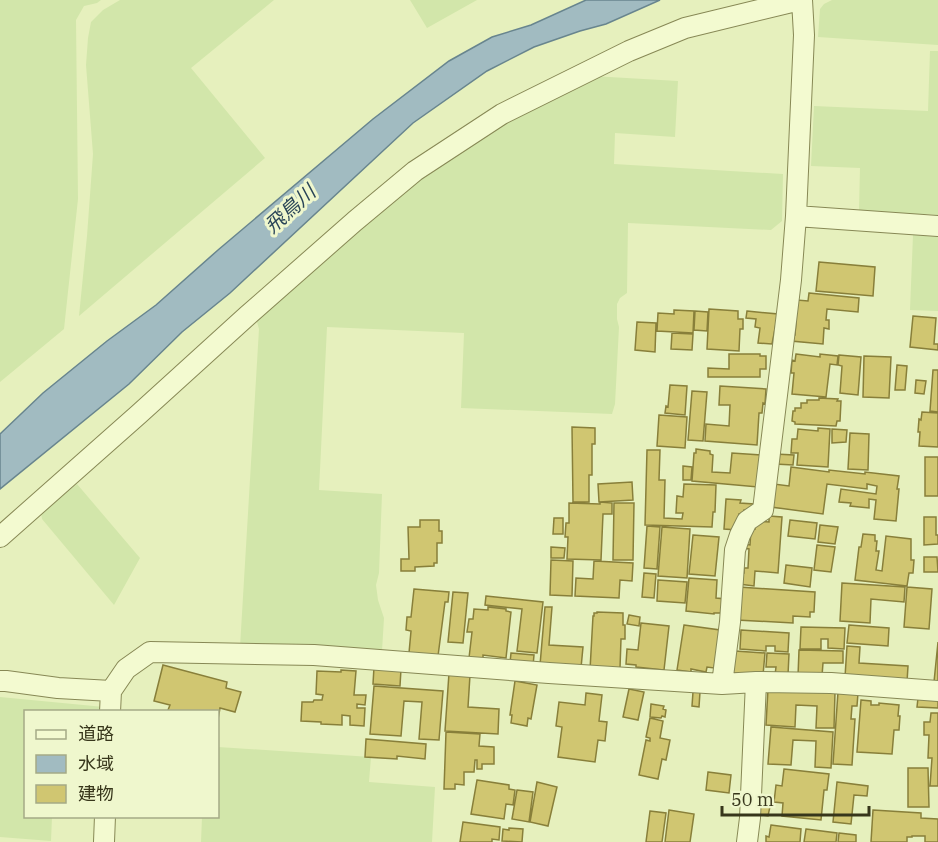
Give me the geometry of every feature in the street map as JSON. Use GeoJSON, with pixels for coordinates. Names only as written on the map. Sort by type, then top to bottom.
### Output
{"type":"FeatureCollection","features":[{"type":"Feature","properties":{"kind":"street"},"geometry":{"type":"LineString","coordinates":[[0,537],[247,316],[415,171],[502,114],[629,51],[685,28],[801,0],[804,35],[791,280],[763,510],[747,521],[735,550],[730,622],[722,684]]}},
{"type":"Feature","properties":{"kind":"street"},"geometry":{"type":"LineString","coordinates":[[796,216],[938,226]]}},
{"type":"Feature","properties":{"kind":"street"},"geometry":{"type":"LineString","coordinates":[[110,710],[111,691],[126,669],[150,652],[314,655],[722,684],[831,683],[938,691]]}},
{"type":"Feature","properties":{"kind":"street"},"geometry":{"type":"LineString","coordinates":[[0,681],[111,691]]}},
{"type":"Feature","properties":{"kind":"street"},"geometry":{"type":"LineString","coordinates":[[747,842],[756,682]]}},
{"type":"Feature","properties":{"kind":"street"},"geometry":{"type":"LineString","coordinates":[[104,842],[105,818]]}},
{"type":"Feature","properties":{"kind":"green space"},"geometry":{"type":"Polygon","coordinates":[[[0,0],[101,0],[84,6],[76,20],[78,199],[64,329],[0,382],[0,0]]]}},
{"type":"Feature","properties":{"kind":"green space"},"geometry":{"type":"Polygon","coordinates":[[[120,0],[274,0],[191,68],[265,158],[79,316],[93,154],[86,65],[88,38],[91,22],[103,10],[120,0]]]}},
{"type":"Feature","properties":{"kind":"green space"},"geometry":{"type":"Polygon","coordinates":[[[410,0],[477,0],[427,28],[410,0]]]}},
{"type":"Feature","properties":{"kind":"green space"},"geometry":{"type":"Polygon","coordinates":[[[832,0],[938,0],[938,45],[818,37],[820,9],[832,0]]]}},
{"type":"Feature","properties":{"kind":"green space"},"geometry":{"type":"Polygon","coordinates":[[[930,51],[938,51],[938,215],[859,211],[860,168],[811,166],[814,106],[928,111],[930,51]]]}},
{"type":"Feature","properties":{"kind":"green space"},"geometry":{"type":"Polygon","coordinates":[[[592,76],[678,81],[675,137],[615,133],[614,164],[783,174],[782,221],[771,230],[628,223],[627,293],[620,298],[617,304],[619,327],[615,404],[612,414],[461,408],[464,333],[327,327],[319,490],[382,494],[379,573],[376,585],[384,618],[382,651],[240,647],[259,329],[255,315],[394,196],[501,124],[592,76]]]}},
{"type":"Feature","properties":{"kind":"green space"},"geometry":{"type":"Polygon","coordinates":[[[913,235],[938,237],[938,311],[910,310],[913,235]]]}},
{"type":"Feature","properties":{"kind":"green space"},"geometry":{"type":"Polygon","coordinates":[[[77,484],[140,558],[114,605],[42,519],[41,513],[77,484]]]}},
{"type":"Feature","properties":{"kind":"green space"},"geometry":{"type":"Polygon","coordinates":[[[0,697],[104,707],[104,710],[24,710],[24,818],[52,818],[51,841],[0,837],[0,697]]]}},
{"type":"Feature","properties":{"kind":"green space"},"geometry":{"type":"Polygon","coordinates":[[[219,747],[371,757],[369,782],[435,787],[432,842],[201,842],[202,818],[219,818],[219,747]]]}},
{"type":"Feature","properties":{"kind":"water","name":"飛鳥川"},"geometry":{"type":"Polygon","coordinates":[[[586,0],[660,0],[606,24],[534,47],[487,71],[413,123],[230,293],[182,332],[129,384],[0,489],[0,434],[43,393],[156,305],[373,119],[449,61],[492,37],[531,25],[586,0]]]}},
{"type":"Feature","properties":{"kind":"building"},"geometry":{"type":"Polygon","coordinates":[[[819,262],[875,267],[873,296],[816,291],[819,262]]]}},
{"type":"Feature","properties":{"kind":"building"},"geometry":{"type":"Polygon","coordinates":[[[809,293],[859,298],[858,312],[827,309],[826,320],[829,320],[829,329],[824,328],[823,344],[791,341],[792,335],[795,335],[796,322],[791,322],[797,300],[808,301],[809,293]]]}},
{"type":"Feature","properties":{"kind":"building"},"geometry":{"type":"Polygon","coordinates":[[[709,309],[738,311],[738,319],[743,319],[739,351],[707,349],[709,309]]]}},
{"type":"Feature","properties":{"kind":"building"},"geometry":{"type":"Polygon","coordinates":[[[674,310],[694,311],[693,333],[657,331],[658,313],[674,314],[674,310]]]}},
{"type":"Feature","properties":{"kind":"building"},"geometry":{"type":"Polygon","coordinates":[[[695,311],[708,312],[707,331],[694,330],[695,311]]]}},
{"type":"Feature","properties":{"kind":"building"},"geometry":{"type":"Polygon","coordinates":[[[747,311],[778,314],[772,344],[758,343],[760,328],[755,327],[756,319],[746,318],[747,311]]]}},
{"type":"Feature","properties":{"kind":"building"},"geometry":{"type":"Polygon","coordinates":[[[913,316],[936,318],[934,344],[938,344],[938,350],[910,347],[913,316]]]}},
{"type":"Feature","properties":{"kind":"building"},"geometry":{"type":"Polygon","coordinates":[[[637,322],[656,323],[655,352],[635,350],[637,322]]]}},
{"type":"Feature","properties":{"kind":"building"},"geometry":{"type":"Polygon","coordinates":[[[672,333],[693,334],[692,350],[671,349],[672,333]]]}},
{"type":"Feature","properties":{"kind":"building"},"geometry":{"type":"Polygon","coordinates":[[[729,354],[766,356],[766,369],[760,369],[760,377],[708,377],[708,368],[729,369],[729,354]]]}},
{"type":"Feature","properties":{"kind":"building"},"geometry":{"type":"Polygon","coordinates":[[[796,354],[820,357],[820,354],[838,356],[837,365],[830,364],[826,397],[792,394],[794,373],[791,373],[792,360],[795,361],[796,354]]]}},
{"type":"Feature","properties":{"kind":"building"},"geometry":{"type":"Polygon","coordinates":[[[839,355],[861,357],[858,395],[840,393],[842,366],[838,365],[839,355]]]}},
{"type":"Feature","properties":{"kind":"building"},"geometry":{"type":"Polygon","coordinates":[[[864,356],[891,357],[889,398],[863,397],[864,356]]]}},
{"type":"Feature","properties":{"kind":"building"},"geometry":{"type":"Polygon","coordinates":[[[897,365],[907,366],[905,390],[895,390],[897,365]]]}},
{"type":"Feature","properties":{"kind":"building"},"geometry":{"type":"Polygon","coordinates":[[[933,370],[938,370],[938,412],[930,411],[933,370]]]}},
{"type":"Feature","properties":{"kind":"building"},"geometry":{"type":"Polygon","coordinates":[[[916,380],[926,381],[924,394],[915,393],[916,380]]]}},
{"type":"Feature","properties":{"kind":"building"},"geometry":{"type":"Polygon","coordinates":[[[670,385],[687,386],[685,415],[665,413],[666,406],[668,407],[670,385]]]}},
{"type":"Feature","properties":{"kind":"building"},"geometry":{"type":"Polygon","coordinates":[[[720,386],[766,389],[765,404],[763,403],[762,413],[759,413],[757,445],[705,441],[706,424],[729,426],[730,405],[719,405],[720,386]]]}},
{"type":"Feature","properties":{"kind":"building"},"geometry":{"type":"Polygon","coordinates":[[[692,391],[707,392],[703,441],[688,440],[692,391]]]}},
{"type":"Feature","properties":{"kind":"building"},"geometry":{"type":"Polygon","coordinates":[[[819,398],[841,401],[840,421],[837,421],[836,426],[795,424],[792,421],[795,408],[801,408],[801,403],[807,403],[807,400],[819,400],[819,398]]]}},
{"type":"Feature","properties":{"kind":"building"},"geometry":{"type":"Polygon","coordinates":[[[922,412],[938,413],[938,447],[919,446],[919,419],[921,420],[922,412]]]}},
{"type":"Feature","properties":{"kind":"building"},"geometry":{"type":"Polygon","coordinates":[[[659,415],[687,417],[685,448],[657,446],[659,415]]]}},
{"type":"Feature","properties":{"kind":"building"},"geometry":{"type":"Polygon","coordinates":[[[572,427],[595,428],[595,444],[592,444],[592,475],[589,475],[589,502],[573,502],[572,427]]]}},
{"type":"Feature","properties":{"kind":"building"},"geometry":{"type":"Polygon","coordinates":[[[818,428],[830,429],[828,467],[797,465],[798,453],[791,453],[792,439],[797,439],[798,429],[818,431],[818,428]]]}},
{"type":"Feature","properties":{"kind":"building"},"geometry":{"type":"Polygon","coordinates":[[[832,429],[847,430],[846,442],[832,443],[832,429]]]}},
{"type":"Feature","properties":{"kind":"building"},"geometry":{"type":"Polygon","coordinates":[[[850,433],[869,434],[868,470],[848,469],[850,433]]]}},
{"type":"Feature","properties":{"kind":"building"},"geometry":{"type":"Polygon","coordinates":[[[696,449],[710,451],[713,455],[712,472],[730,473],[732,453],[761,455],[758,487],[692,481],[696,449]]]}},
{"type":"Feature","properties":{"kind":"building"},"geometry":{"type":"Polygon","coordinates":[[[647,450],[660,450],[659,480],[665,480],[664,518],[682,519],[683,513],[676,513],[677,496],[683,497],[684,484],[716,485],[712,527],[645,525],[647,450]]]}},
{"type":"Feature","properties":{"kind":"building"},"geometry":{"type":"Polygon","coordinates":[[[775,454],[794,455],[793,465],[775,464],[775,454]]]}},
{"type":"Feature","properties":{"kind":"building"},"geometry":{"type":"Polygon","coordinates":[[[925,457],[938,457],[938,496],[925,496],[925,457]]]}},
{"type":"Feature","properties":{"kind":"building"},"geometry":{"type":"Polygon","coordinates":[[[683,466],[692,467],[691,480],[683,480],[683,466]]]}},
{"type":"Feature","properties":{"kind":"building"},"geometry":{"type":"Polygon","coordinates":[[[791,467],[829,472],[829,470],[865,474],[865,472],[899,476],[896,521],[874,519],[876,500],[869,499],[869,508],[839,502],[841,489],[876,494],[877,486],[867,484],[867,489],[827,484],[823,514],[771,507],[774,484],[789,486],[791,467]]]}},
{"type":"Feature","properties":{"kind":"building"},"geometry":{"type":"Polygon","coordinates":[[[632,482],[633,500],[599,502],[598,484],[632,482]]]}},
{"type":"Feature","properties":{"kind":"building"},"geometry":{"type":"Polygon","coordinates":[[[726,499],[754,504],[753,511],[744,510],[743,514],[739,514],[737,530],[724,529],[726,499]]]}},
{"type":"Feature","properties":{"kind":"building"},"geometry":{"type":"Polygon","coordinates":[[[600,502],[612,503],[612,514],[603,514],[601,560],[567,559],[568,537],[565,537],[566,523],[569,523],[569,503],[600,504],[600,502]]]}},
{"type":"Feature","properties":{"kind":"building"},"geometry":{"type":"Polygon","coordinates":[[[614,503],[634,503],[633,560],[613,560],[614,503]]]}},
{"type":"Feature","properties":{"kind":"building"},"geometry":{"type":"Polygon","coordinates":[[[769,516],[782,517],[778,573],[755,571],[754,586],[739,584],[740,573],[744,573],[744,568],[748,568],[749,549],[743,548],[743,544],[750,545],[751,528],[755,529],[756,521],[769,522],[769,516]]]}},
{"type":"Feature","properties":{"kind":"building"},"geometry":{"type":"Polygon","coordinates":[[[924,517],[936,517],[938,544],[924,545],[924,517]]]}},
{"type":"Feature","properties":{"kind":"building"},"geometry":{"type":"Polygon","coordinates":[[[554,518],[563,518],[563,534],[553,534],[554,518]]]}},
{"type":"Feature","properties":{"kind":"building"},"geometry":{"type":"Polygon","coordinates":[[[420,520],[439,520],[442,543],[437,543],[437,563],[434,563],[434,566],[415,567],[415,571],[401,571],[401,559],[409,559],[408,527],[420,527],[420,520]]]}},
{"type":"Feature","properties":{"kind":"building"},"geometry":{"type":"Polygon","coordinates":[[[790,520],[817,523],[815,539],[788,536],[790,520]]]}},
{"type":"Feature","properties":{"kind":"building"},"geometry":{"type":"Polygon","coordinates":[[[820,525],[838,527],[835,544],[818,542],[820,525]]]}},
{"type":"Feature","properties":{"kind":"building"},"geometry":{"type":"Polygon","coordinates":[[[647,526],[660,527],[657,569],[644,568],[647,526]]]}},
{"type":"Feature","properties":{"kind":"building"},"geometry":{"type":"Polygon","coordinates":[[[662,527],[690,529],[687,578],[658,576],[662,527]]]}},
{"type":"Feature","properties":{"kind":"building"},"geometry":{"type":"Polygon","coordinates":[[[863,534],[875,535],[876,551],[879,551],[876,570],[882,571],[886,536],[911,539],[913,573],[909,573],[907,586],[855,580],[863,534]]]}},
{"type":"Feature","properties":{"kind":"building"},"geometry":{"type":"Polygon","coordinates":[[[693,535],[719,537],[715,576],[689,574],[693,535]]]}},
{"type":"Feature","properties":{"kind":"building"},"geometry":{"type":"Polygon","coordinates":[[[817,545],[835,547],[831,572],[814,570],[817,545]]]}},
{"type":"Feature","properties":{"kind":"building"},"geometry":{"type":"Polygon","coordinates":[[[551,547],[565,548],[564,558],[551,558],[551,547]]]}},
{"type":"Feature","properties":{"kind":"building"},"geometry":{"type":"Polygon","coordinates":[[[924,557],[937,557],[938,572],[924,572],[924,557]]]}},
{"type":"Feature","properties":{"kind":"building"},"geometry":{"type":"Polygon","coordinates":[[[551,560],[573,561],[572,596],[550,595],[551,560]]]}},
{"type":"Feature","properties":{"kind":"building"},"geometry":{"type":"Polygon","coordinates":[[[594,561],[633,563],[632,581],[620,580],[619,598],[575,596],[576,578],[593,579],[594,561]]]}},
{"type":"Feature","properties":{"kind":"building"},"geometry":{"type":"Polygon","coordinates":[[[786,565],[812,568],[810,587],[784,583],[786,565]]]}},
{"type":"Feature","properties":{"kind":"building"},"geometry":{"type":"Polygon","coordinates":[[[644,573],[656,574],[654,598],[642,597],[644,573]]]}},
{"type":"Feature","properties":{"kind":"building"},"geometry":{"type":"Polygon","coordinates":[[[689,578],[717,580],[716,598],[726,599],[724,613],[686,611],[689,578]]]}},
{"type":"Feature","properties":{"kind":"building"},"geometry":{"type":"Polygon","coordinates":[[[658,580],[687,582],[685,603],[657,601],[658,580]]]}},
{"type":"Feature","properties":{"kind":"building"},"geometry":{"type":"Polygon","coordinates":[[[842,583],[905,587],[904,602],[871,599],[870,623],[840,621],[842,583]]]}},
{"type":"Feature","properties":{"kind":"building"},"geometry":{"type":"Polygon","coordinates":[[[739,587],[815,592],[814,612],[810,612],[810,617],[793,616],[793,623],[737,620],[739,587]]]}},
{"type":"Feature","properties":{"kind":"building"},"geometry":{"type":"Polygon","coordinates":[[[907,587],[932,589],[929,629],[904,627],[907,587]]]}},
{"type":"Feature","properties":{"kind":"building"},"geometry":{"type":"Polygon","coordinates":[[[414,589],[449,592],[448,602],[445,602],[438,656],[409,653],[411,631],[406,630],[407,617],[411,617],[414,589]]]}},
{"type":"Feature","properties":{"kind":"building"},"geometry":{"type":"Polygon","coordinates":[[[453,592],[468,593],[463,643],[448,642],[453,592]]]}},
{"type":"Feature","properties":{"kind":"building"},"geometry":{"type":"Polygon","coordinates":[[[486,596],[543,602],[537,653],[517,651],[522,609],[485,605],[486,596]]]}},
{"type":"Feature","properties":{"kind":"building"},"geometry":{"type":"Polygon","coordinates":[[[488,607],[506,609],[511,612],[506,658],[483,655],[483,660],[469,658],[472,632],[467,632],[469,619],[473,619],[474,609],[488,610],[488,607]]]}},
{"type":"Feature","properties":{"kind":"building"},"geometry":{"type":"Polygon","coordinates":[[[545,607],[552,607],[549,645],[583,647],[581,668],[540,665],[545,607]]]}},
{"type":"Feature","properties":{"kind":"building"},"geometry":{"type":"Polygon","coordinates":[[[597,612],[623,613],[625,639],[621,639],[620,668],[590,670],[593,616],[597,612]]]}},
{"type":"Feature","properties":{"kind":"building"},"geometry":{"type":"Polygon","coordinates":[[[629,615],[640,617],[639,626],[627,624],[629,615]]]}},
{"type":"Feature","properties":{"kind":"building"},"geometry":{"type":"Polygon","coordinates":[[[641,623],[669,626],[664,670],[626,664],[627,649],[638,650],[641,623]]]}},
{"type":"Feature","properties":{"kind":"building"},"geometry":{"type":"Polygon","coordinates":[[[684,625],[720,630],[714,668],[707,667],[706,672],[691,669],[691,672],[677,670],[684,625]]]}},
{"type":"Feature","properties":{"kind":"building"},"geometry":{"type":"Polygon","coordinates":[[[849,625],[889,628],[888,646],[847,643],[849,625]]]}},
{"type":"Feature","properties":{"kind":"building"},"geometry":{"type":"Polygon","coordinates":[[[801,627],[845,628],[844,649],[828,648],[828,639],[821,639],[821,649],[800,649],[801,627]]]}},
{"type":"Feature","properties":{"kind":"building"},"geometry":{"type":"Polygon","coordinates":[[[741,630],[789,633],[788,652],[775,651],[775,646],[766,646],[766,651],[740,649],[741,630]]]}},
{"type":"Feature","properties":{"kind":"building"},"geometry":{"type":"Polygon","coordinates":[[[938,642],[938,683],[934,682],[938,642]]]}},
{"type":"Feature","properties":{"kind":"building"},"geometry":{"type":"Polygon","coordinates":[[[847,646],[860,647],[859,663],[908,666],[907,682],[845,677],[847,646]]]}},
{"type":"Feature","properties":{"kind":"building"},"geometry":{"type":"Polygon","coordinates":[[[799,650],[843,651],[843,663],[823,663],[822,676],[798,676],[799,650]]]}},
{"type":"Feature","properties":{"kind":"building"},"geometry":{"type":"Polygon","coordinates":[[[735,651],[765,653],[763,675],[733,673],[735,651]]]}},
{"type":"Feature","properties":{"kind":"building"},"geometry":{"type":"Polygon","coordinates":[[[511,653],[534,655],[533,666],[510,663],[511,653]]]}},
{"type":"Feature","properties":{"kind":"building"},"geometry":{"type":"Polygon","coordinates":[[[767,653],[789,654],[788,675],[775,675],[776,667],[766,667],[767,653]]]}},
{"type":"Feature","properties":{"kind":"building"},"geometry":{"type":"Polygon","coordinates":[[[163,665],[227,682],[226,688],[241,692],[235,712],[220,708],[219,714],[219,710],[168,710],[170,705],[154,701],[163,665]]]}},
{"type":"Feature","properties":{"kind":"building"},"geometry":{"type":"Polygon","coordinates":[[[374,667],[401,669],[400,686],[373,684],[374,667]]]}},
{"type":"Feature","properties":{"kind":"building"},"geometry":{"type":"Polygon","coordinates":[[[341,670],[356,671],[354,695],[366,695],[365,705],[357,704],[357,708],[365,708],[364,726],[350,725],[350,716],[342,715],[342,725],[301,721],[302,702],[322,700],[323,695],[316,694],[317,671],[341,672],[341,670]]]}},
{"type":"Feature","properties":{"kind":"building"},"geometry":{"type":"Polygon","coordinates":[[[449,673],[470,675],[468,707],[499,709],[498,734],[445,731],[449,673]]]}},
{"type":"Feature","properties":{"kind":"building"},"geometry":{"type":"Polygon","coordinates":[[[515,681],[537,685],[531,719],[528,718],[527,726],[511,723],[515,681]]]}},
{"type":"Feature","properties":{"kind":"building"},"geometry":{"type":"Polygon","coordinates":[[[374,686],[443,691],[439,740],[419,739],[422,702],[404,701],[401,736],[370,734],[374,686]]]}},
{"type":"Feature","properties":{"kind":"building"},"geometry":{"type":"Polygon","coordinates":[[[629,689],[644,692],[638,720],[623,717],[629,689]]]}},
{"type":"Feature","properties":{"kind":"building"},"geometry":{"type":"Polygon","coordinates":[[[768,689],[835,692],[834,728],[816,728],[817,706],[796,705],[795,727],[766,725],[768,689]]]}},
{"type":"Feature","properties":{"kind":"building"},"geometry":{"type":"Polygon","coordinates":[[[693,692],[700,692],[699,707],[692,706],[693,692]]]}},
{"type":"Feature","properties":{"kind":"building"},"geometry":{"type":"Polygon","coordinates":[[[838,692],[858,693],[857,706],[852,706],[851,719],[855,719],[852,765],[833,764],[838,692]]]}},
{"type":"Feature","properties":{"kind":"building"},"geometry":{"type":"Polygon","coordinates":[[[586,693],[602,695],[599,721],[607,722],[605,741],[598,740],[595,762],[558,757],[562,727],[556,726],[559,702],[585,705],[586,693]]]}},
{"type":"Feature","properties":{"kind":"building"},"geometry":{"type":"Polygon","coordinates":[[[918,698],[938,699],[938,708],[917,707],[918,698]]]}},
{"type":"Feature","properties":{"kind":"building"},"geometry":{"type":"Polygon","coordinates":[[[861,700],[871,701],[871,705],[879,705],[879,703],[899,705],[899,730],[894,730],[892,754],[857,752],[861,700]]]}},
{"type":"Feature","properties":{"kind":"building"},"geometry":{"type":"Polygon","coordinates":[[[651,704],[664,706],[665,717],[650,717],[651,704]]]}},
{"type":"Feature","properties":{"kind":"building"},"geometry":{"type":"Polygon","coordinates":[[[931,713],[938,713],[938,786],[930,786],[932,758],[928,758],[929,735],[924,735],[924,722],[930,722],[931,713]]]}},
{"type":"Feature","properties":{"kind":"building"},"geometry":{"type":"Polygon","coordinates":[[[650,718],[663,721],[660,738],[670,740],[666,760],[662,759],[658,779],[639,775],[646,740],[650,741],[650,738],[646,737],[650,718]]]}},
{"type":"Feature","properties":{"kind":"building"},"geometry":{"type":"Polygon","coordinates":[[[771,727],[833,732],[831,768],[815,767],[816,741],[793,740],[791,765],[768,764],[771,727]]]}},
{"type":"Feature","properties":{"kind":"building"},"geometry":{"type":"Polygon","coordinates":[[[446,732],[480,734],[479,746],[494,747],[494,764],[482,764],[482,769],[477,769],[477,760],[475,760],[474,772],[464,772],[464,785],[455,784],[455,789],[444,789],[446,732]]]}},
{"type":"Feature","properties":{"kind":"building"},"geometry":{"type":"Polygon","coordinates":[[[366,739],[426,744],[425,759],[397,756],[397,759],[365,757],[366,739]]]}},
{"type":"Feature","properties":{"kind":"building"},"geometry":{"type":"Polygon","coordinates":[[[908,768],[928,768],[929,807],[908,807],[908,768]]]}},
{"type":"Feature","properties":{"kind":"building"},"geometry":{"type":"Polygon","coordinates":[[[784,769],[829,774],[827,790],[824,790],[821,820],[782,816],[783,803],[774,802],[776,785],[782,786],[784,769]]]}},
{"type":"Feature","properties":{"kind":"building"},"geometry":{"type":"Polygon","coordinates":[[[708,772],[731,775],[729,793],[706,790],[708,772]]]}},
{"type":"Feature","properties":{"kind":"building"},"geometry":{"type":"Polygon","coordinates":[[[477,780],[509,785],[509,789],[515,790],[513,805],[506,804],[504,819],[471,814],[477,780]]]}},
{"type":"Feature","properties":{"kind":"building"},"geometry":{"type":"Polygon","coordinates":[[[537,782],[557,787],[548,826],[530,822],[537,782]]]}},
{"type":"Feature","properties":{"kind":"building"},"geometry":{"type":"Polygon","coordinates":[[[837,782],[868,786],[867,796],[854,795],[851,824],[833,822],[837,782]]]}},
{"type":"Feature","properties":{"kind":"building"},"geometry":{"type":"Polygon","coordinates":[[[517,790],[533,792],[529,822],[512,819],[517,790]]]}},
{"type":"Feature","properties":{"kind":"building"},"geometry":{"type":"Polygon","coordinates":[[[757,800],[771,802],[768,816],[755,814],[757,800]]]}},
{"type":"Feature","properties":{"kind":"building"},"geometry":{"type":"Polygon","coordinates":[[[669,810],[694,814],[690,842],[665,842],[669,810]]]}},
{"type":"Feature","properties":{"kind":"building"},"geometry":{"type":"Polygon","coordinates":[[[873,810],[921,813],[921,818],[938,819],[938,842],[925,842],[925,836],[912,836],[907,837],[907,842],[871,842],[873,810]]]}},
{"type":"Feature","properties":{"kind":"building"},"geometry":{"type":"Polygon","coordinates":[[[650,811],[666,813],[662,842],[646,842],[650,811]]]}},
{"type":"Feature","properties":{"kind":"building"},"geometry":{"type":"Polygon","coordinates":[[[463,822],[500,827],[499,840],[460,842],[463,822]]]}},
{"type":"Feature","properties":{"kind":"building"},"geometry":{"type":"Polygon","coordinates":[[[771,825],[801,829],[800,842],[766,842],[771,825]]]}},
{"type":"Feature","properties":{"kind":"building"},"geometry":{"type":"Polygon","coordinates":[[[509,828],[523,829],[522,842],[502,841],[503,829],[509,830],[509,828]]]}},
{"type":"Feature","properties":{"kind":"building"},"geometry":{"type":"Polygon","coordinates":[[[806,829],[837,833],[836,842],[804,842],[806,829]]]}},
{"type":"Feature","properties":{"kind":"building"},"geometry":{"type":"Polygon","coordinates":[[[839,833],[856,835],[856,842],[838,842],[839,833]]]}}]}
